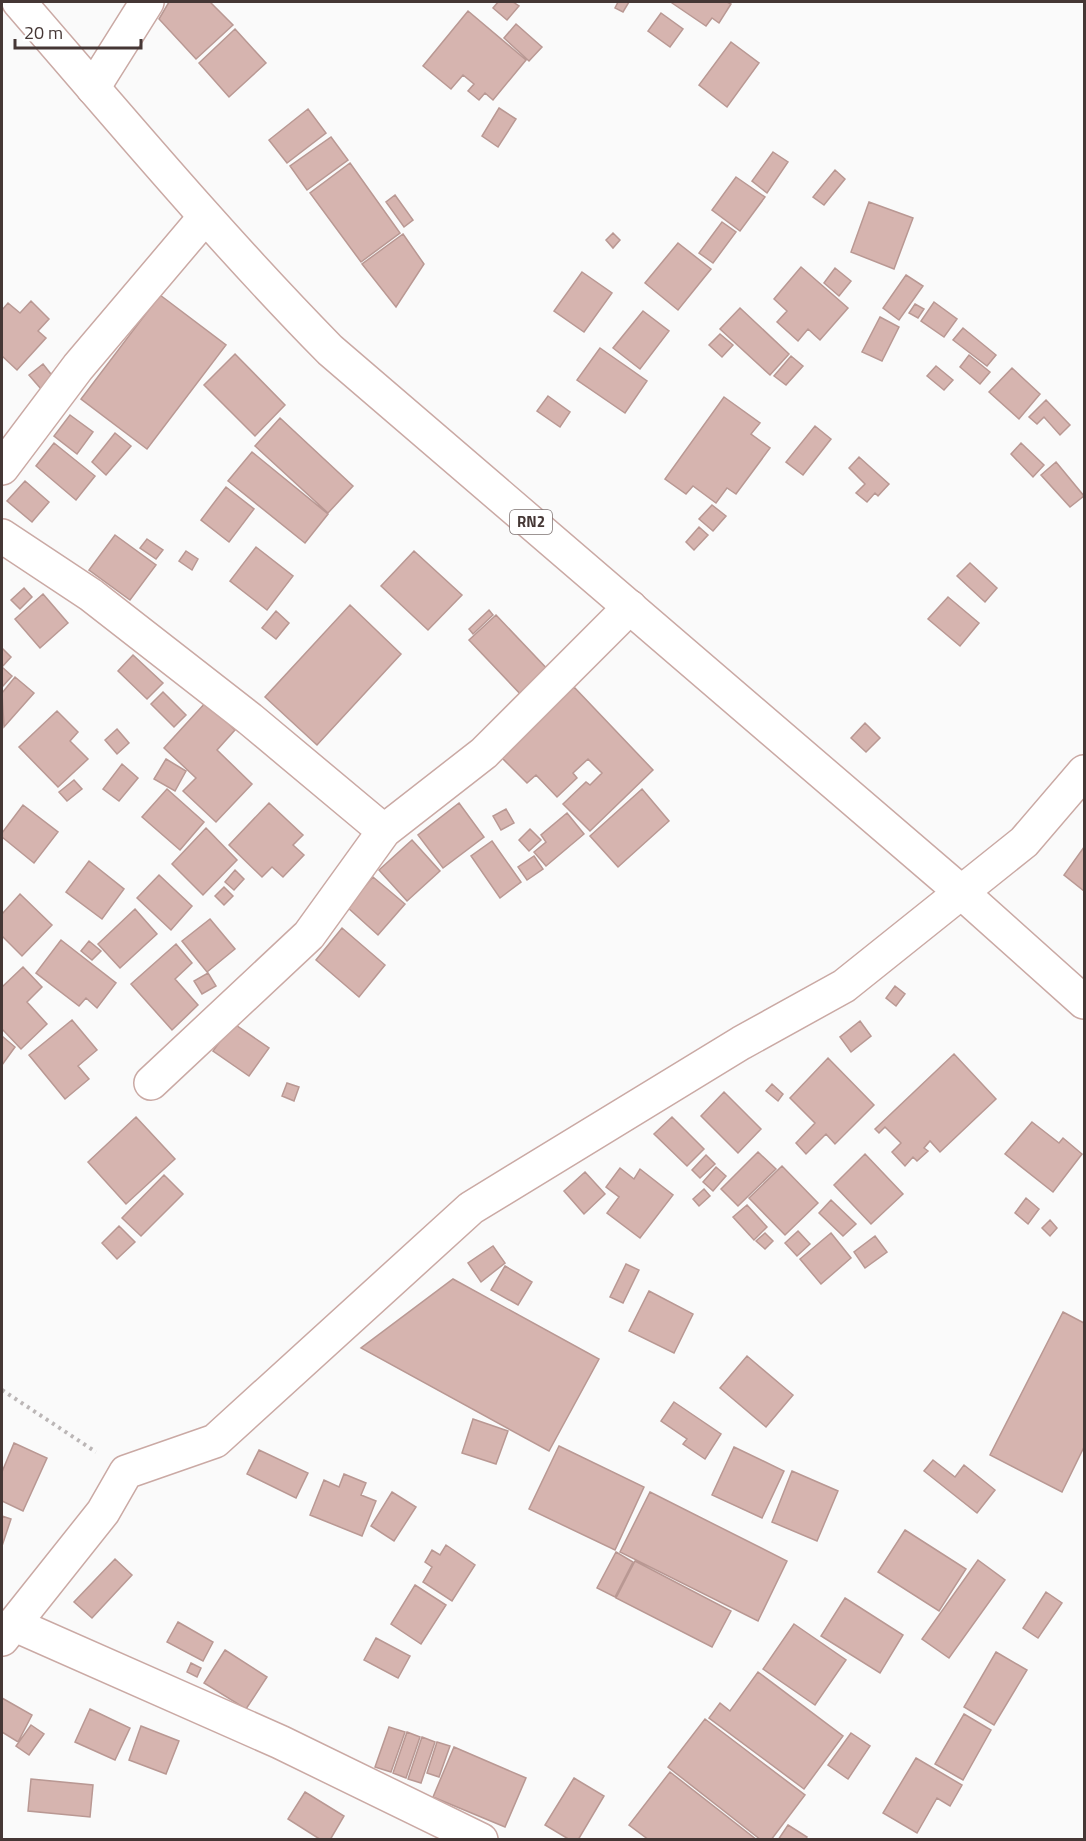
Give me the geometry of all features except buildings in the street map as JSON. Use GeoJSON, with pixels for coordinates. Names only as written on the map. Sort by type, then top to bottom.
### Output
{"type":"FeatureCollection","features":[{"type":"Feature","properties":{"kind":"main road","name":"RN2"},"geometry":{"type":"LineString","coordinates":[[19,2],[205,217],[330,350],[960,891],[1084,1002]]}},
{"type":"Feature","properties":{"kind":"main road"},"geometry":{"type":"LineString","coordinates":[[93,88],[147,2]]}},
{"type":"Feature","properties":{"kind":"main road"},"geometry":{"type":"LineString","coordinates":[[2,468],[78,367],[205,217]]}},
{"type":"Feature","properties":{"kind":"main road"},"geometry":{"type":"LineString","coordinates":[[2,536],[100,603],[250,719],[384,831]]}},
{"type":"Feature","properties":{"kind":"main road"},"geometry":{"type":"LineString","coordinates":[[151,1083],[309,935],[384,831],[484,753],[630,607]]}},
{"type":"Feature","properties":{"kind":"main road"},"geometry":{"type":"LineString","coordinates":[[481,1839],[280,1742],[7,1632],[103,1512],[126,1472],[214,1441],[471,1208],[741,1044],[844,986],[1024,842],[1084,772]]}},
{"type":"Feature","properties":{"kind":"path"},"geometry":{"type":"LineString","coordinates":[[2,1390],[126,1472]]}}]}
